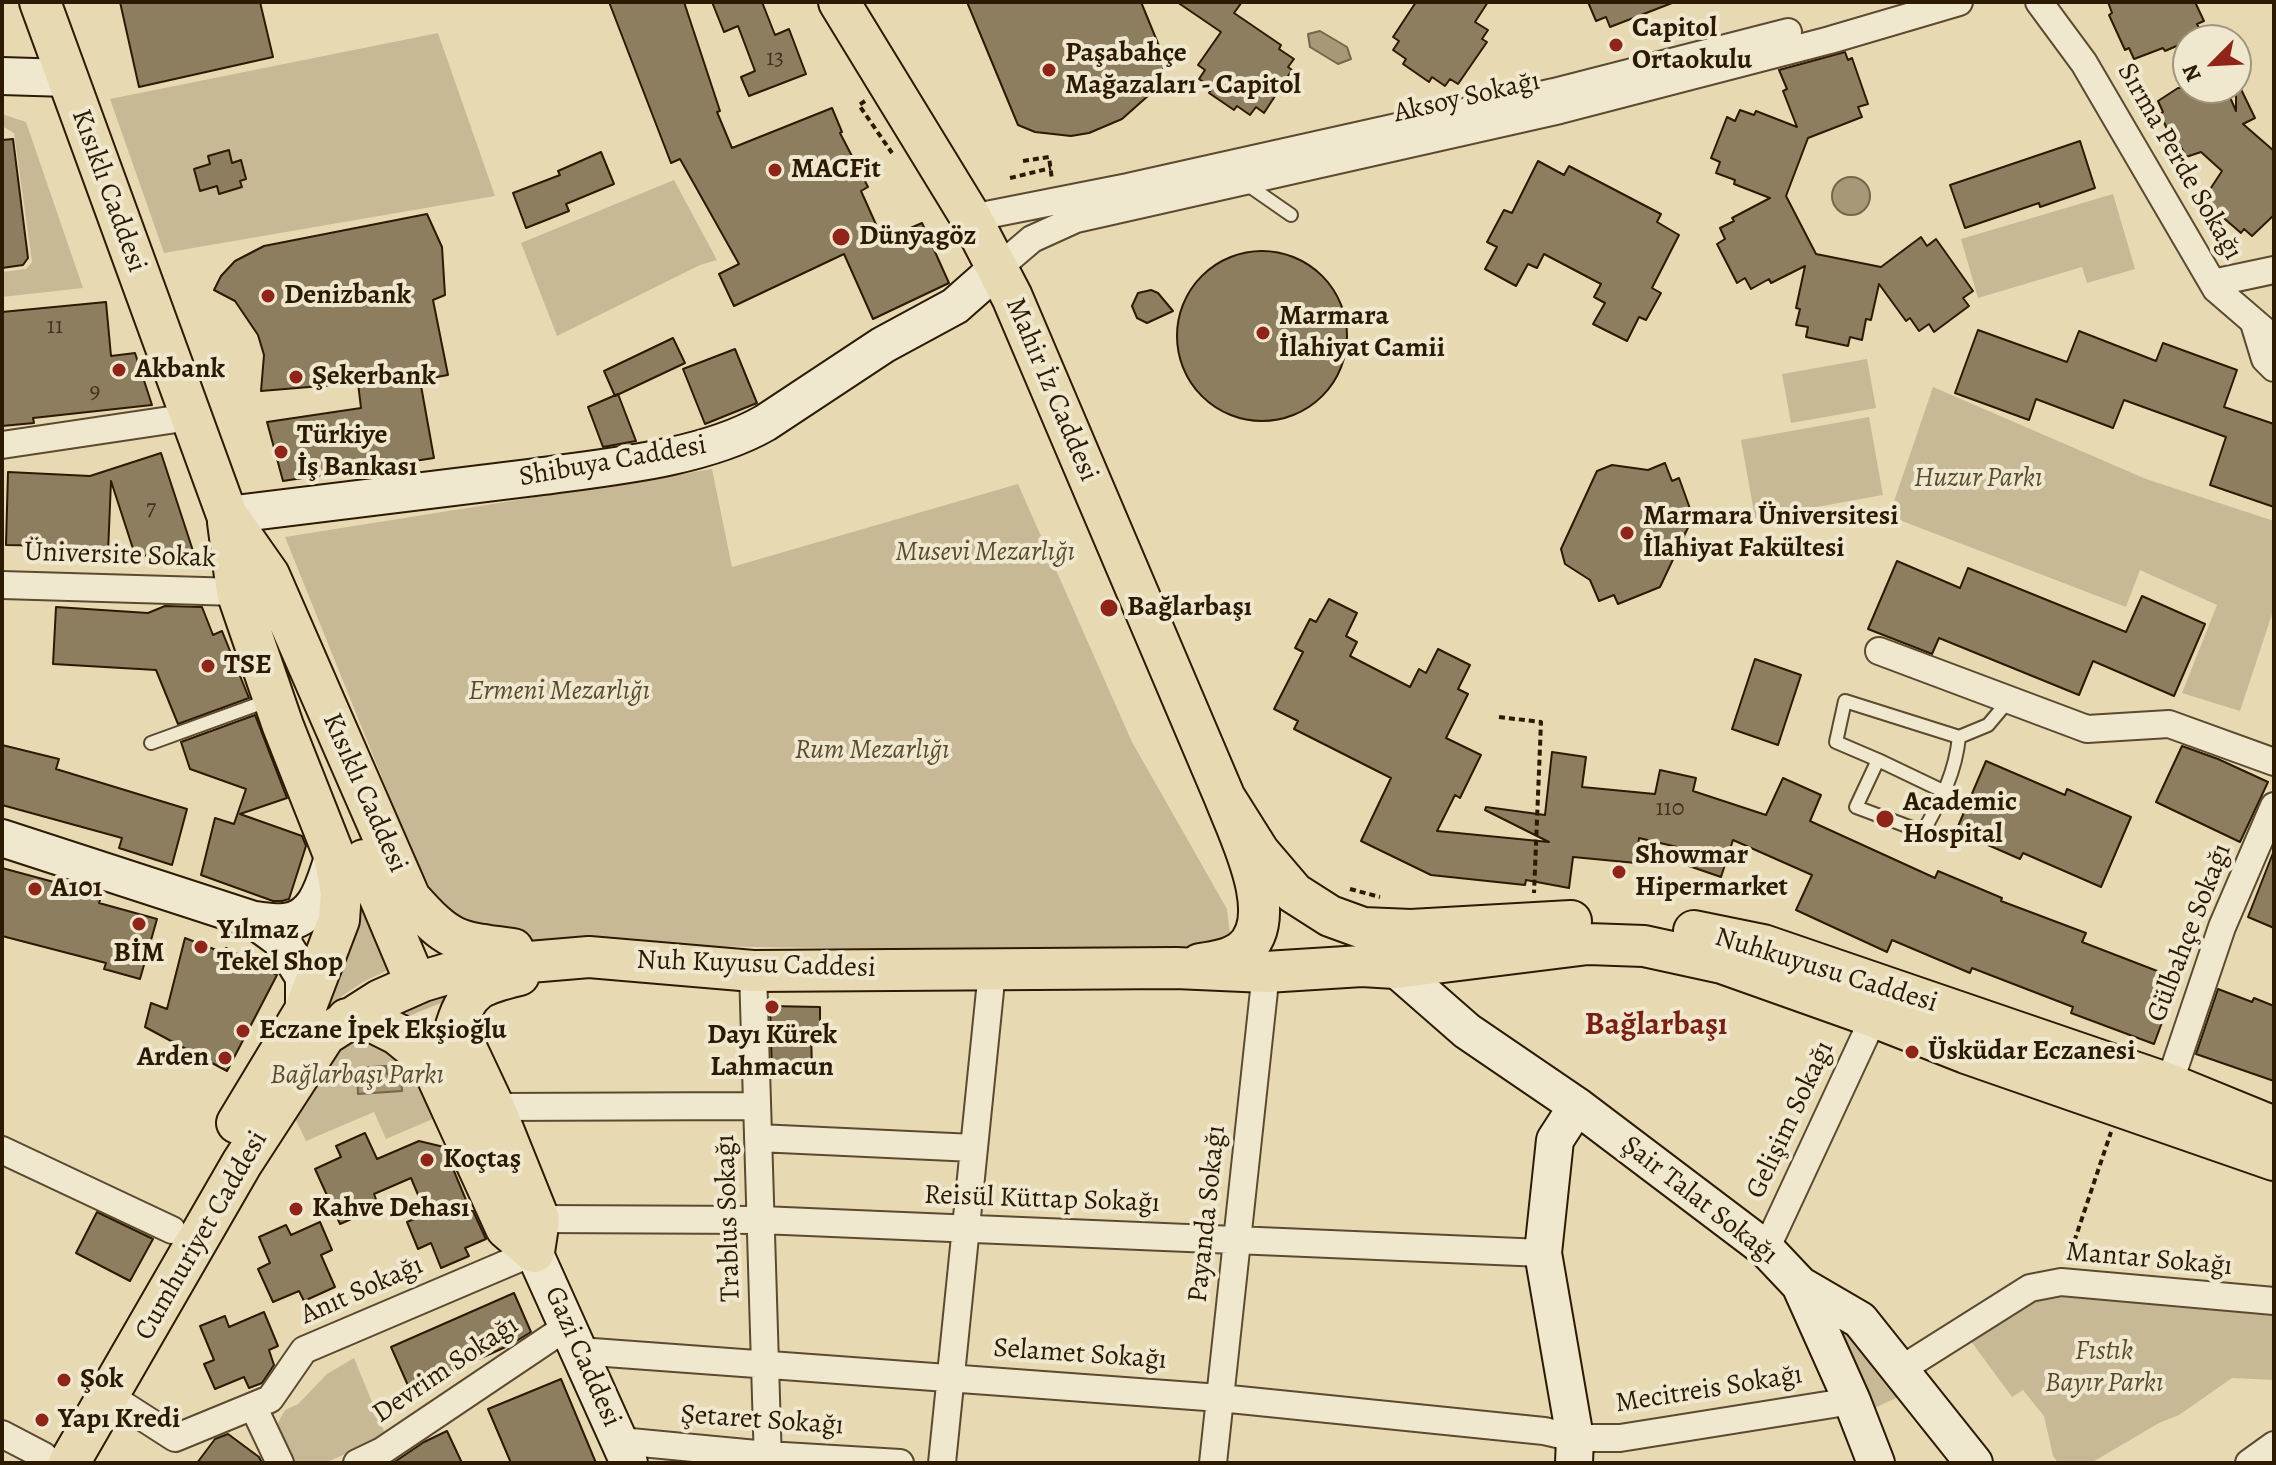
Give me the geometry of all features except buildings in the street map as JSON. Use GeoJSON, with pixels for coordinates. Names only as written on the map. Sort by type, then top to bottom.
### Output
{"type":"FeatureCollection","features":[{"type":"Feature","properties":{"kind":"main road","name":"Kısıklı Caddesi"},"geometry":{"type":"LineString","coordinates":[[40,2],[227,515],[237,592],[334,855],[341,892],[339,920],[304,1012]]}},
{"type":"Feature","properties":{"kind":"main road","name":"Mahir İz Caddesi"},"geometry":{"type":"LineString","coordinates":[[840,3],[971,218],[998,268],[1225,798]]}},
{"type":"Feature","properties":{"kind":"main road","name":"Kısıklı Caddesi"},"geometry":{"type":"LineString","coordinates":[[227,515],[269,575],[410,898],[437,928],[475,945],[589,957]]}},
{"type":"Feature","properties":{"kind":"main road"},"geometry":{"type":"LineString","coordinates":[[227,515],[302,713],[419,992],[536,1235]]}},
{"type":"Feature","properties":{"kind":"main road"},"geometry":{"type":"LineString","coordinates":[[1176,968],[1233,956],[1244,950],[1255,932],[1258,900],[1255,875],[1225,798]]}},
{"type":"Feature","properties":{"kind":"main road","name":"Nuhkuyusu Caddesi"},"geometry":{"type":"LineString","coordinates":[[1225,798],[1259,852],[1294,893],[1330,916],[1374,954]]}},
{"type":"Feature","properties":{"kind":"main road","name":"Nuhkuyusu Caddesi"},"geometry":{"type":"LineString","coordinates":[[1374,954],[1411,930],[1603,920],[1680,928],[1763,945],[2169,1084],[2274,1127]]}},
{"type":"Feature","properties":{"kind":"main road","name":"Nuhkuyusu Caddesi"},"geometry":{"type":"LineString","coordinates":[[1176,968],[1266,972],[1374,954],[1588,944],[1644,946],[1722,963],[1966,1053],[2274,1160]]}},
{"type":"Feature","properties":{"kind":"main road"},"geometry":{"type":"LineString","coordinates":[[536,1235],[494,1107],[456,1026],[463,1004],[485,983],[589,957]]}},
{"type":"Feature","properties":{"kind":"main road","name":"Nuh Kuyusu Caddesi"},"geometry":{"type":"LineString","coordinates":[[347,1019],[423,981],[470,967],[589,957],[753,971],[1176,968]]}},
{"type":"Feature","properties":{"kind":"main road","name":"Cumhuriyet Caddesi"},"geometry":{"type":"LineString","coordinates":[[60,1461],[172,1230],[304,1012]]}},
{"type":"Feature","properties":{"kind":"main road"},"geometry":{"type":"LineString","coordinates":[[347,1019],[371,1021],[397,1034],[430,1061],[506,1228],[536,1235]]}},
{"type":"Feature","properties":{"kind":"main road","name":"Cumhuriyet Caddesi"},"geometry":{"type":"LineString","coordinates":[[60,1461],[108,1395],[242,1163],[325,1035],[347,1019]]}},
{"type":"Feature","properties":{"kind":"street","name":"Aksoy Sokağı"},"geometry":{"type":"LineString","coordinates":[[971,218],[1554,92],[1899,2]]}},
{"type":"Feature","properties":{"kind":"street","name":"Aksoy Sokağı"},"geometry":{"type":"LineString","coordinates":[[998,268],[1032,239],[1076,219],[1560,110],[1830,40],[1959,2]]}},
{"type":"Feature","properties":{"kind":"street"},"geometry":{"type":"LineString","coordinates":[[2039,2],[2084,63]]}},
{"type":"Feature","properties":{"kind":"street"},"geometry":{"type":"LineString","coordinates":[[2061,2],[2084,63]]}},
{"type":"Feature","properties":{"kind":"street","name":"Sırma Perde Sokağı"},"geometry":{"type":"LineString","coordinates":[[2084,63],[2216,289],[2264,331],[2265,359],[2274,368]]}},
{"type":"Feature","properties":{"kind":"street"},"geometry":{"type":"LineString","coordinates":[[2,76],[67,78]]}},
{"type":"Feature","properties":{"kind":"street","name":"Shibuya Caddesi"},"geometry":{"type":"LineString","coordinates":[[227,515],[629,464],[721,442],[765,423],[883,345],[955,306],[998,268]]}},
{"type":"Feature","properties":{"kind":"street"},"geometry":{"type":"LineString","coordinates":[[2216,289],[2222,281],[2274,270]]}},
{"type":"Feature","properties":{"kind":"street"},"geometry":{"type":"LineString","coordinates":[[2,445],[190,417]]}},
{"type":"Feature","properties":{"kind":"street","name":"Üniversite Sokak"},"geometry":{"type":"LineString","coordinates":[[2,585],[237,592]]}},
{"type":"Feature","properties":{"kind":"street"},"geometry":{"type":"LineString","coordinates":[[1879,651],[2087,729],[2169,724],[2274,762]]}},
{"type":"Feature","properties":{"kind":"street","name":"Gülbahçe Sokağı"},"geometry":{"type":"LineString","coordinates":[[2169,1084],[2222,927],[2274,806]]}},
{"type":"Feature","properties":{"kind":"street"},"geometry":{"type":"LineString","coordinates":[[2,838],[254,920],[288,923],[308,913],[320,894],[334,855]]}},
{"type":"Feature","properties":{"kind":"street"},"geometry":{"type":"LineString","coordinates":[[254,920],[280,939],[304,977],[304,1012]]}},
{"type":"Feature","properties":{"kind":"street","name":"Şair Talat Sokağı"},"geometry":{"type":"LineString","coordinates":[[1374,954],[1467,1031],[1577,1106],[1766,1249],[1800,1285],[1860,1320],[1974,1463]]}},
{"type":"Feature","properties":{"kind":"street","name":"Trablus Sokağı"},"geometry":{"type":"LineString","coordinates":[[753,971],[768,1459]]}},
{"type":"Feature","properties":{"kind":"street"},"geometry":{"type":"LineString","coordinates":[[942,1463],[992,971]]}},
{"type":"Feature","properties":{"kind":"street","name":"Payanda Sokağı"},"geometry":{"type":"LineString","coordinates":[[1213,1463],[1266,972]]}},
{"type":"Feature","properties":{"kind":"street","name":"Gelişim Sokağı"},"geometry":{"type":"LineString","coordinates":[[1766,1249],[1874,1017]]}},
{"type":"Feature","properties":{"kind":"street"},"geometry":{"type":"LineString","coordinates":[[494,1107],[757,1106]]}},
{"type":"Feature","properties":{"kind":"street"},"geometry":{"type":"LineString","coordinates":[[1574,1450],[1543,1253],[1555,1140],[1577,1106]]}},
{"type":"Feature","properties":{"kind":"street"},"geometry":{"type":"LineString","coordinates":[[758,1138],[974,1148]]}},
{"type":"Feature","properties":{"kind":"street"},"geometry":{"type":"LineString","coordinates":[[2,1150],[172,1230]]}},
{"type":"Feature","properties":{"kind":"street","name":"Reisül Küttap Sokağı"},"geometry":{"type":"LineString","coordinates":[[536,1235],[761,1220],[1543,1253]]}},
{"type":"Feature","properties":{"kind":"street","name":"Gazi Caddesi"},"geometry":{"type":"LineString","coordinates":[[536,1235],[573,1338],[625,1452]]}},
{"type":"Feature","properties":{"kind":"street","name":"Anıt Sokağı"},"geometry":{"type":"LineString","coordinates":[[108,1395],[175,1438],[270,1399],[304,1350],[536,1235]]}},
{"type":"Feature","properties":{"kind":"street","name":"Mantar Sokağı"},"geometry":{"type":"LineString","coordinates":[[1900,1370],[2030,1288],[2061,1282],[2222,1299],[2274,1301]]}},
{"type":"Feature","properties":{"kind":"street"},"geometry":{"type":"LineString","coordinates":[[1800,1285],[1876,1463]]}},
{"type":"Feature","properties":{"kind":"street","name":"Selamet Sokağı"},"geometry":{"type":"LineString","coordinates":[[573,1338],[765,1364],[1220,1398],[1544,1431],[1574,1450]]}},
{"type":"Feature","properties":{"kind":"street","name":"Devrim Sokağı"},"geometry":{"type":"LineString","coordinates":[[357,1463],[573,1338]]}},
{"type":"Feature","properties":{"kind":"street","name":"Mecitreis Sokağı"},"geometry":{"type":"LineString","coordinates":[[1574,1450],[1620,1438],[1852,1401]]}},
{"type":"Feature","properties":{"kind":"street"},"geometry":{"type":"LineString","coordinates":[[253,1406],[280,1463]]}},
{"type":"Feature","properties":{"kind":"street"},"geometry":{"type":"LineString","coordinates":[[2,1434],[60,1461]]}},
{"type":"Feature","properties":{"kind":"street"},"geometry":{"type":"LineString","coordinates":[[2249,1463],[2274,1445]]}},
{"type":"Feature","properties":{"kind":"street","name":"Şetaret Sokağı"},"geometry":{"type":"LineString","coordinates":[[625,1452],[900,1463]]}},
{"type":"Feature","properties":{"kind":"lane"},"geometry":{"type":"LineString","coordinates":[[1242,181],[1291,215]]}},
{"type":"Feature","properties":{"kind":"lane"},"geometry":{"type":"LineString","coordinates":[[151,743],[274,699]]}},
{"type":"Feature","properties":{"kind":"lane"},"geometry":{"type":"LineString","coordinates":[[1945,792],[1836,742],[1845,701],[1959,737],[1988,725],[2009,700]]}},
{"type":"Feature","properties":{"kind":"lane"},"geometry":{"type":"LineString","coordinates":[[1878,760],[1856,807],[1923,832],[1956,765],[1959,737]]}},
{"type":"Feature","properties":{"kind":"path"},"geometry":{"type":"LineString","coordinates":[[869,120],[892,153]]}},
{"type":"Feature","properties":{"kind":"path"},"geometry":{"type":"LineString","coordinates":[[1023,161],[1049,157],[1055,202]]}},
{"type":"Feature","properties":{"kind":"path"},"geometry":{"type":"LineString","coordinates":[[1010,178],[1051,168]]}},
{"type":"Feature","properties":{"kind":"path"},"geometry":{"type":"LineString","coordinates":[[1499,717],[1541,722],[1533,923]]}},
{"type":"Feature","properties":{"kind":"path"},"geometry":{"type":"LineString","coordinates":[[2061,1282],[2120,1105]]}},
{"type":"Feature","properties":{"kind":"green space"},"geometry":{"type":"Polygon","coordinates":[[[438,33],[495,196],[164,253],[110,99],[438,33]]]}},
{"type":"Feature","properties":{"kind":"green space"},"geometry":{"type":"Polygon","coordinates":[[[2,114],[26,122],[83,288],[2,297],[2,272],[26,269],[32,262],[14,133],[2,126],[2,114]]]}},
{"type":"Feature","properties":{"kind":"green space"},"geometry":{"type":"Polygon","coordinates":[[[674,180],[717,260],[700,265],[557,336],[521,243],[674,180]]]}},
{"type":"Feature","properties":{"kind":"green space"},"geometry":{"type":"Polygon","coordinates":[[[2113,194],[2135,269],[2087,283],[2082,267],[1978,298],[1961,239],[2113,194]]]}},
{"type":"Feature","properties":{"kind":"green space"},"geometry":{"type":"Polygon","coordinates":[[[1867,359],[1876,408],[1791,423],[1782,374],[1867,359]]]}},
{"type":"Feature","properties":{"kind":"green space","name":"Huzur Parkı"},"geometry":{"type":"Polygon","coordinates":[[[1933,387],[2146,479],[2274,521],[2274,608],[2240,711],[2182,693],[2217,605],[2140,570],[2126,607],[1889,516],[1933,387]]]}},
{"type":"Feature","properties":{"kind":"green space"},"geometry":{"type":"Polygon","coordinates":[[[1869,417],[1883,495],[1755,518],[1741,440],[1869,417]]]}},
{"type":"Feature","properties":{"kind":"green space"},"geometry":{"type":"Polygon","coordinates":[[[712,469],[732,567],[1018,484],[1132,742],[1227,909],[1230,934],[1223,949],[965,950],[553,944],[490,940],[441,909],[414,857],[285,537],[712,469]]]}},
{"type":"Feature","properties":{"kind":"green space"},"geometry":{"type":"Polygon","coordinates":[[[346,833],[403,963],[363,982],[324,1008],[340,980],[353,938],[346,833]]]}},
{"type":"Feature","properties":{"kind":"green space","name":"Bağlarbaşı Parkı"},"geometry":{"type":"Polygon","coordinates":[[[365,1029],[412,1056],[442,1115],[386,1139],[374,1112],[306,1141],[290,1108],[325,1046],[365,1029]]]}},
{"type":"Feature","properties":{"kind":"green space","name":"Fıstık Bayır Parkı"},"geometry":{"type":"Polygon","coordinates":[[[2073,1291],[2274,1301],[2274,1380],[2232,1378],[2179,1415],[2159,1423],[2091,1463],[2058,1463],[2053,1456],[2044,1416],[2023,1390],[2012,1397],[1965,1333],[2020,1303],[2073,1291]]]}},
{"type":"Feature","properties":{"kind":"green space"},"geometry":{"type":"Polygon","coordinates":[[[1811,1299],[1911,1391],[1864,1413],[1811,1299]]]}},
{"type":"Feature","properties":{"kind":"green space"},"geometry":{"type":"Polygon","coordinates":[[[354,1358],[386,1436],[325,1463],[291,1463],[275,1428],[285,1410],[298,1404],[327,1374],[354,1358]]]}},
{"type":"Feature","properties":{"kind":"shaded area"},"geometry":{"type":"Polygon","coordinates":[[[1320,31],[1347,47],[1351,59],[1338,64],[1310,47],[1308,34],[1320,31]]]}},
{"type":"Feature","properties":{"kind":"shaded area"},"geometry":{"type":"Polygon","coordinates":[[[1851,177],[1865,182],[1870,196],[1865,210],[1851,215],[1837,210],[1832,196],[1837,182],[1851,177]]]}},
{"type":"Feature","properties":{"kind":"shaded area"},"geometry":{"type":"Polygon","coordinates":[[[386,1066],[387,1074],[401,1073],[402,1091],[358,1094],[357,1068],[386,1066]]]}},
{"type":"Feature","properties":{"kind":"tunnel"},"geometry":{"type":"LineString","coordinates":[[412,974],[426,1009]]}},
{"type":"Feature","properties":{"kind":"place","name":"Capitol Ortaokulu"},"geometry":{"type":"Point","coordinates":[1616,45]}},
{"type":"Feature","properties":{"kind":"place","name":"Paşabahçe Mağazaları - Capitol"},"geometry":{"type":"Point","coordinates":[1049,70]}},
{"type":"Feature","properties":{"kind":"place","name":"MACFit"},"geometry":{"type":"Point","coordinates":[775,170]}},
{"type":"Feature","properties":{"kind":"place","name":"Dünyagöz"},"geometry":{"type":"Point","coordinates":[841,237]}},
{"type":"Feature","properties":{"kind":"place","name":"Denizbank"},"geometry":{"type":"Point","coordinates":[268,296]}},
{"type":"Feature","properties":{"kind":"place","name":"Marmara İlahiyat Camii"},"geometry":{"type":"Point","coordinates":[1263,333]}},
{"type":"Feature","properties":{"kind":"place","name":"Akbank"},"geometry":{"type":"Point","coordinates":[119,370]}},
{"type":"Feature","properties":{"kind":"place","name":"Şekerbank"},"geometry":{"type":"Point","coordinates":[296,377]}},
{"type":"Feature","properties":{"kind":"place","name":"Türkiye İş Bankası"},"geometry":{"type":"Point","coordinates":[281,452]}},
{"type":"Feature","properties":{"kind":"place","name":"Marmara Üniversitesi İlahiyat Fakültesi"},"geometry":{"type":"Point","coordinates":[1627,533]}},
{"type":"Feature","properties":{"kind":"place","name":"Bağlarbaşı"},"geometry":{"type":"Point","coordinates":[1109,608]}},
{"type":"Feature","properties":{"kind":"place","name":"TSE"},"geometry":{"type":"Point","coordinates":[208,666]}},
{"type":"Feature","properties":{"kind":"place","name":"Academic Hospital"},"geometry":{"type":"Point","coordinates":[1885,819]}},
{"type":"Feature","properties":{"kind":"place","name":"Showmar Hipermarket"},"geometry":{"type":"Point","coordinates":[1619,872]}},
{"type":"Feature","properties":{"kind":"place","name":"A101"},"geometry":{"type":"Point","coordinates":[35,889]}},
{"type":"Feature","properties":{"kind":"place","name":"BİM"},"geometry":{"type":"Point","coordinates":[139,924]}},
{"type":"Feature","properties":{"kind":"place","name":"Yılmaz Tekel Shop"},"geometry":{"type":"Point","coordinates":[201,947]}},
{"type":"Feature","properties":{"kind":"place","name":"Dayı Kürek Lahmacun"},"geometry":{"type":"Point","coordinates":[772,1007]}},
{"type":"Feature","properties":{"kind":"place","name":"Eczane İpek Ekşioğlu"},"geometry":{"type":"Point","coordinates":[243,1031]}},
{"type":"Feature","properties":{"kind":"place","name":"Üsküdar Eczanesi"},"geometry":{"type":"Point","coordinates":[1912,1052]}},
{"type":"Feature","properties":{"kind":"place","name":"Arden"},"geometry":{"type":"Point","coordinates":[225,1058]}},
{"type":"Feature","properties":{"kind":"place","name":"Koçtaş"},"geometry":{"type":"Point","coordinates":[427,1160]}},
{"type":"Feature","properties":{"kind":"place","name":"Kahve Dehası"},"geometry":{"type":"Point","coordinates":[296,1209]}},
{"type":"Feature","properties":{"kind":"place","name":"Şok"},"geometry":{"type":"Point","coordinates":[64,1380]}},
{"type":"Feature","properties":{"kind":"place","name":"Yapı Kredi"},"geometry":{"type":"Point","coordinates":[42,1420]}},
{"type":"Feature","properties":{"kind":"district","name":"Bağlarbaşı"},"geometry":{"type":"Point","coordinates":[1656,1026]}},
{"type":"Feature","properties":{"kind":"park label","name":"Musevi Mezarlığı"},"geometry":{"type":"Point","coordinates":[985,553]}},
{"type":"Feature","properties":{"kind":"park label","name":"Ermeni Mezarlığı"},"geometry":{"type":"Point","coordinates":[559,692]}},
{"type":"Feature","properties":{"kind":"park label","name":"Rum Mezarlığı"},"geometry":{"type":"Point","coordinates":[872,751]}}]}
